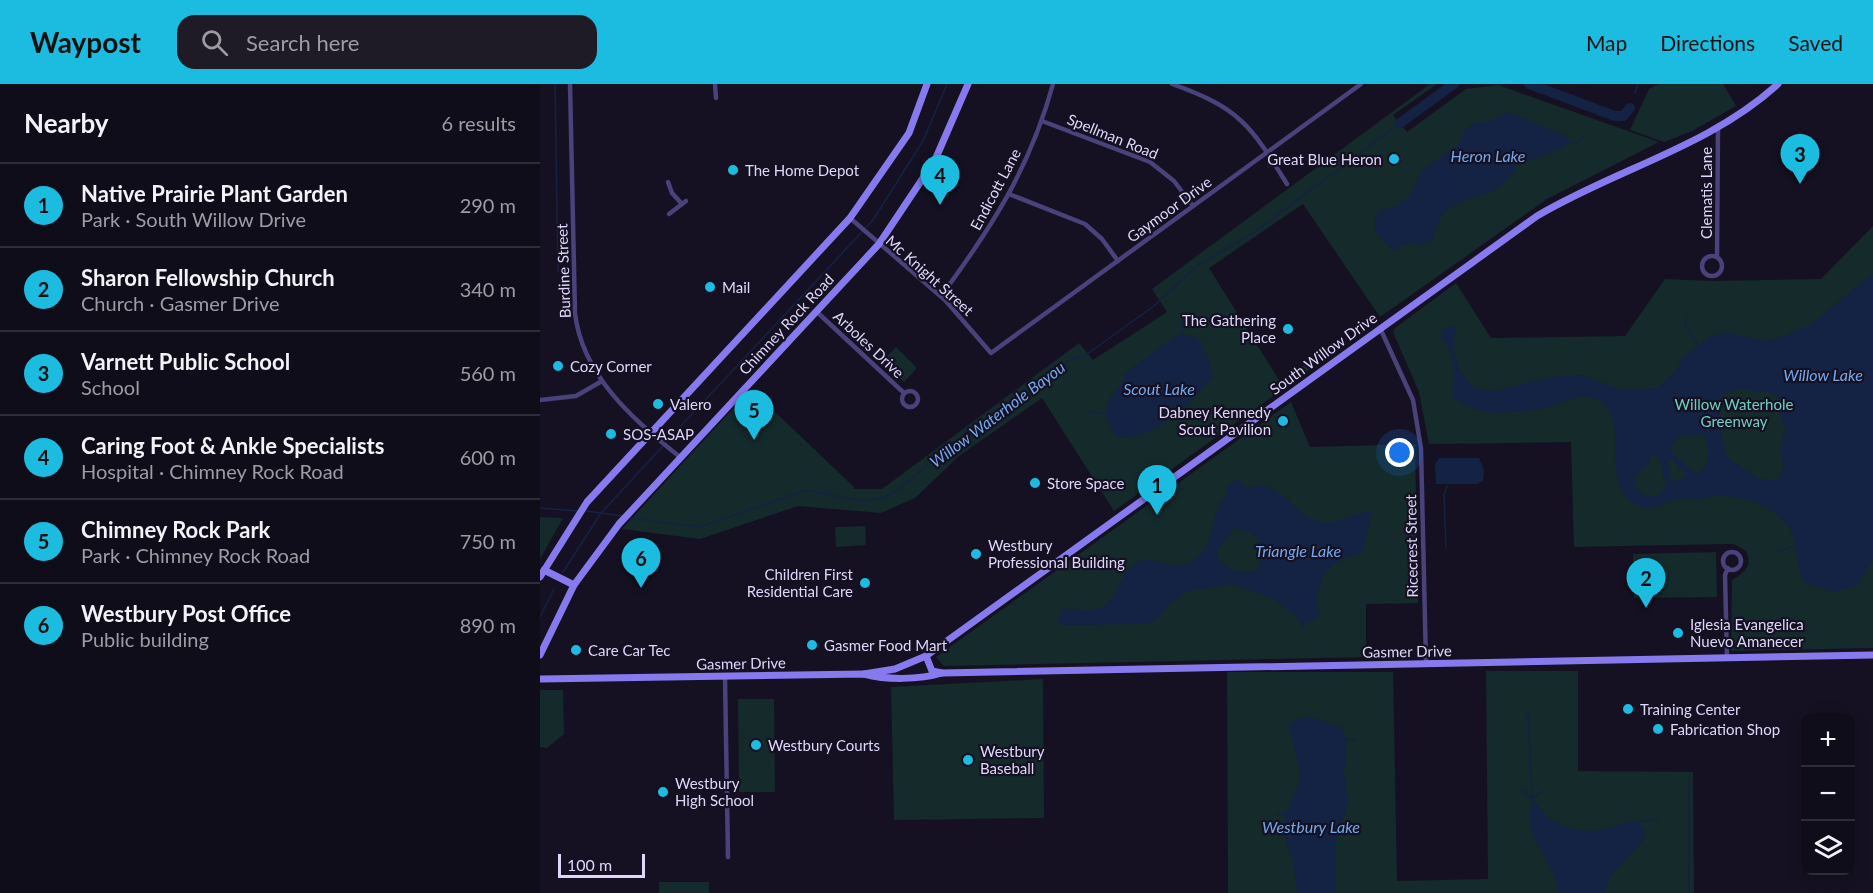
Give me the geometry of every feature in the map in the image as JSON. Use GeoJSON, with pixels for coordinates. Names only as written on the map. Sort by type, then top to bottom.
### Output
{"type":"FeatureCollection","features":[{"type":"Feature","properties":{"kind":"street","name":"Burdine Street"},"geometry":{"type":"LineString","coordinates":[[570,84],[575,313],[581,342],[602,381],[619,402],[677,454]]}},
{"type":"Feature","properties":{"kind":"street"},"geometry":{"type":"LineString","coordinates":[[715,84],[716,98]]}},
{"type":"Feature","properties":{"kind":"street","name":"Chimney Rock Road"},"geometry":{"type":"LineString","coordinates":[[542,574],[574,519],[587,502],[650,431],[853,221],[909,133],[927,84]]}},
{"type":"Feature","properties":{"kind":"street","name":"Chimney Rock Road"},"geometry":{"type":"LineString","coordinates":[[540,655],[574,585],[618,524],[677,454],[817,312],[876,241],[935,159],[968,84]]}},
{"type":"Feature","properties":{"kind":"street","name":"Endicott Lane"},"geometry":{"type":"LineString","coordinates":[[940,296],[986,236],[1009,194],[1042,121],[1053,84]]}},
{"type":"Feature","properties":{"kind":"street"},"geometry":{"type":"LineString","coordinates":[[1172,84],[1211,99],[1234,113],[1267,152],[1287,184]]}},
{"type":"Feature","properties":{"kind":"street","name":"Gaymoor Drive"},"geometry":{"type":"LineString","coordinates":[[991,353],[1361,84]]}},
{"type":"Feature","properties":{"kind":"street","name":"South Willow Drive"},"geometry":{"type":"LineString","coordinates":[[864,674],[895,669],[926,656],[1380,328],[1556,205],[1719,129],[1778,84]]}},
{"type":"Feature","properties":{"kind":"street","name":"Spellman Road"},"geometry":{"type":"LineString","coordinates":[[1042,121],[1150,162],[1174,181],[1193,206]]}},
{"type":"Feature","properties":{"kind":"street","name":"Clematis Lane"},"geometry":{"type":"LineString","coordinates":[[1717,257],[1709,256],[1703,260],[1702,270],[1707,275],[1716,276],[1722,269],[1717,257],[1719,129]]}},
{"type":"Feature","properties":{"kind":"street"},"geometry":{"type":"LineString","coordinates":[[668,182],[675,198],[684,202],[669,214]]}},
{"type":"Feature","properties":{"kind":"street"},"geometry":{"type":"LineString","coordinates":[[1009,194],[1085,224],[1102,238],[1118,261]]}},
{"type":"Feature","properties":{"kind":"street","name":"Mc Knight Street"},"geometry":{"type":"LineString","coordinates":[[853,221],[940,296],[991,353]]}},
{"type":"Feature","properties":{"kind":"street","name":"Arboles Drive"},"geometry":{"type":"LineString","coordinates":[[817,312],[904,393]]}},
{"type":"Feature","properties":{"kind":"street","name":"Ricecrest Street"},"geometry":{"type":"LineString","coordinates":[[1380,328],[1413,400],[1421,448],[1425,664]]}},
{"type":"Feature","properties":{"kind":"street"},"geometry":{"type":"LineString","coordinates":[[540,400],[576,396],[602,381]]}},
{"type":"Feature","properties":{"kind":"street"},"geometry":{"type":"LineString","coordinates":[[1727,658],[1725,575],[1728,568]]}},
{"type":"Feature","properties":{"kind":"street"},"geometry":{"type":"LineString","coordinates":[[542,574],[574,585]]}},
{"type":"Feature","properties":{"kind":"street","name":"Gasmer Drive"},"geometry":{"type":"LineString","coordinates":[[540,679],[864,674],[876,677],[932,676],[942,673],[1873,655]]}},
{"type":"Feature","properties":{"kind":"street"},"geometry":{"type":"LineString","coordinates":[[926,656],[932,670],[942,673]]}},
{"type":"Feature","properties":{"kind":"street"},"geometry":{"type":"LineString","coordinates":[[724,677],[728,857]]}},
{"type":"Feature","properties":{"kind":"green space"},"geometry":{"type":"Polygon","coordinates":[[[1430,84],[1437,84],[1393,115],[1407,132],[1466,89],[1498,85],[1659,142],[1547,199],[1380,317],[1303,204],[1209,268],[1284,388],[1114,511],[1042,398],[959,456],[915,498],[881,513],[798,506],[700,539],[622,529],[751,389],[855,488],[853,489],[882,489],[1079,343],[1093,360],[1167,312],[1152,289],[1430,84]]]}},
{"type":"Feature","properties":{"kind":"green space"},"geometry":{"type":"Polygon","coordinates":[[[1659,84],[1723,84],[1736,106],[1692,131],[1664,142],[1630,130],[1649,89],[1659,84]]]}},
{"type":"Feature","properties":{"kind":"green space","name":"Willow Waterhole Greenway"},"geometry":{"type":"Polygon","coordinates":[[[1873,226],[1873,648],[1731,651],[1732,580],[1744,572],[1748,565],[1746,551],[1734,544],[1574,547],[1571,442],[1429,444],[1419,392],[1393,332],[1395,328],[1456,283],[1491,338],[1625,336],[1665,279],[1711,281],[1821,279],[1873,226]]]}},
{"type":"Feature","properties":{"kind":"green space"},"geometry":{"type":"Polygon","coordinates":[[[896,347],[917,368],[904,382],[882,361],[896,347]]]}},
{"type":"Feature","properties":{"kind":"green space"},"geometry":{"type":"Polygon","coordinates":[[[1322,347],[1329,356],[1295,380],[1290,371],[1293,373],[1304,365],[1302,360],[1306,363],[1323,352],[1322,347]]]}},
{"type":"Feature","properties":{"kind":"green space"},"geometry":{"type":"Polygon","coordinates":[[[1291,402],[1310,447],[1415,444],[1418,603],[1366,604],[1366,657],[944,666],[936,657],[1291,402]]]}},
{"type":"Feature","properties":{"kind":"green space"},"geometry":{"type":"Polygon","coordinates":[[[540,517],[563,518],[540,559],[540,517]]]}},
{"type":"Feature","properties":{"kind":"green space"},"geometry":{"type":"Polygon","coordinates":[[[865,526],[866,545],[836,547],[835,527],[865,526]]]}},
{"type":"Feature","properties":{"kind":"green space"},"geometry":{"type":"Polygon","coordinates":[[[1716,552],[1717,597],[1634,598],[1633,554],[1716,552]]]}},
{"type":"Feature","properties":{"kind":"green space"},"geometry":{"type":"Polygon","coordinates":[[[1486,671],[1578,671],[1578,771],[1693,772],[1694,893],[1228,893],[1227,672],[1393,672],[1397,881],[1488,879],[1486,671]]]}},
{"type":"Feature","properties":{"kind":"green space","name":"Westbury Baseball"},"geometry":{"type":"Polygon","coordinates":[[[1043,679],[1044,818],[894,820],[891,687],[1043,679]]]}},
{"type":"Feature","properties":{"kind":"green space"},"geometry":{"type":"Polygon","coordinates":[[[540,690],[563,690],[564,734],[547,748],[540,747],[540,690]]]}},
{"type":"Feature","properties":{"kind":"green space","name":"Westbury Courts"},"geometry":{"type":"Polygon","coordinates":[[[738,699],[774,699],[775,792],[739,792],[738,699]]]}},
{"type":"Feature","properties":{"kind":"green space"},"geometry":{"type":"Polygon","coordinates":[[[659,882],[709,882],[709,893],[659,893],[659,882]]]}},
{"type":"Feature","properties":{"kind":"water","name":"Heron Lake"},"geometry":{"type":"Polygon","coordinates":[[[1508,112],[1569,137],[1564,147],[1517,165],[1510,178],[1500,186],[1456,204],[1438,223],[1433,239],[1417,246],[1412,242],[1394,250],[1384,242],[1377,233],[1374,223],[1379,211],[1398,206],[1409,197],[1422,170],[1457,146],[1465,130],[1473,123],[1490,121],[1508,112]]]}},
{"type":"Feature","properties":{"kind":"water","name":"Willow Lake"},"geometry":{"type":"Polygon","coordinates":[[[1873,273],[1873,559],[1857,586],[1833,592],[1804,582],[1792,533],[1782,519],[1766,507],[1738,497],[1728,496],[1679,499],[1648,508],[1628,499],[1621,489],[1617,476],[1612,418],[1607,407],[1597,399],[1583,396],[1537,409],[1496,412],[1477,410],[1452,397],[1451,357],[1446,343],[1441,338],[1442,330],[1453,326],[1456,331],[1453,347],[1456,362],[1474,388],[1495,391],[1551,377],[1581,375],[1622,390],[1657,388],[1675,372],[1682,358],[1709,337],[1726,333],[1766,341],[1810,325],[1873,273]],[[1737,389],[1722,394],[1717,407],[1721,416],[1721,434],[1728,458],[1757,478],[1777,481],[1784,469],[1780,450],[1786,430],[1779,412],[1782,405],[1780,399],[1768,392],[1737,389]],[[1705,435],[1678,437],[1671,445],[1672,453],[1696,474],[1705,467],[1708,458],[1705,435]],[[1651,456],[1648,464],[1634,478],[1638,491],[1647,496],[1659,495],[1667,484],[1661,463],[1657,456],[1651,456]],[[1668,460],[1670,477],[1673,482],[1685,477],[1685,473],[1672,460],[1668,460]]]}},
{"type":"Feature","properties":{"kind":"water","name":"Scout Lake"},"geometry":{"type":"Polygon","coordinates":[[[1181,333],[1198,339],[1210,362],[1212,377],[1194,399],[1171,419],[1145,433],[1117,438],[1108,420],[1106,407],[1126,378],[1123,374],[1181,333]]]}},
{"type":"Feature","properties":{"kind":"water"},"geometry":{"type":"Polygon","coordinates":[[[1439,458],[1479,458],[1484,470],[1483,481],[1477,484],[1436,484],[1435,464],[1439,458]]]}},
{"type":"Feature","properties":{"kind":"water","name":"Triangle Lake"},"geometry":{"type":"Polygon","coordinates":[[[1238,479],[1245,488],[1261,486],[1271,488],[1285,497],[1303,514],[1318,521],[1339,521],[1372,510],[1363,551],[1337,562],[1325,574],[1319,589],[1319,614],[1314,621],[1306,621],[1303,628],[1295,615],[1270,597],[1232,584],[1186,592],[1172,602],[1157,619],[1145,624],[1062,625],[1058,621],[1061,610],[1092,610],[1108,603],[1127,571],[1139,562],[1153,560],[1175,566],[1191,562],[1199,556],[1205,549],[1218,508],[1228,494],[1225,488],[1238,479]],[[1234,528],[1217,551],[1218,557],[1226,566],[1238,571],[1257,570],[1261,554],[1259,542],[1255,536],[1243,529],[1234,528]]]}},
{"type":"Feature","properties":{"kind":"water","name":"Westbury Lake"},"geometry":{"type":"Polygon","coordinates":[[[1301,717],[1313,718],[1340,727],[1347,739],[1344,771],[1348,806],[1336,839],[1336,893],[1297,893],[1294,865],[1282,830],[1285,815],[1299,782],[1299,765],[1288,726],[1301,717]]]}},
{"type":"Feature","properties":{"kind":"water"},"geometry":{"type":"Polygon","coordinates":[[[1535,803],[1550,818],[1571,828],[1585,831],[1599,830],[1637,821],[1646,833],[1642,841],[1613,874],[1605,893],[1558,893],[1552,870],[1531,829],[1531,805],[1535,803]]]}},
{"type":"Feature","properties":{"kind":"waterway"},"geometry":{"type":"LineString","coordinates":[[555,84],[558,272]]}},
{"type":"Feature","properties":{"kind":"waterway"},"geometry":{"type":"LineString","coordinates":[[666,442],[873,220],[923,141],[947,84]]}},
{"type":"Feature","properties":{"kind":"waterway","name":"Willow Waterhole Bayou"},"geometry":{"type":"LineString","coordinates":[[1400,123],[1454,84]]}},
{"type":"Feature","properties":{"kind":"waterway","name":"Willow Waterhole Bayou"},"geometry":{"type":"LineString","coordinates":[[1529,84],[1615,116],[1623,116],[1630,108]]}},
{"type":"Feature","properties":{"kind":"waterway","name":"Willow Waterhole Bayou"},"geometry":{"type":"LineString","coordinates":[[1635,93],[1638,84]]}},
{"type":"Feature","properties":{"kind":"waterway","name":"Willow Waterhole Bayou"},"geometry":{"type":"LineString","coordinates":[[1598,115],[1599,110]]}},
{"type":"Feature","properties":{"kind":"waterway","name":"Willow Waterhole Bayou"},"geometry":{"type":"LineString","coordinates":[[630,518],[700,527],[806,490],[862,501],[882,498],[898,490],[961,437],[1032,391],[1071,359],[1086,355],[1155,305],[1197,266],[1253,233],[1400,123]]}},
{"type":"Feature","properties":{"kind":"waterway"},"geometry":{"type":"LineString","coordinates":[[1565,142],[1577,144],[1583,137]]}},
{"type":"Feature","properties":{"kind":"waterway"},"geometry":{"type":"LineString","coordinates":[[1686,315],[1685,324],[1699,347]]}},
{"type":"Feature","properties":{"kind":"waterway"},"geometry":{"type":"LineString","coordinates":[[1182,317],[1183,334]]}},
{"type":"Feature","properties":{"kind":"waterway"},"geometry":{"type":"LineString","coordinates":[[1202,347],[1206,340]]}},
{"type":"Feature","properties":{"kind":"waterway"},"geometry":{"type":"LineString","coordinates":[[1091,412],[1105,413]]}},
{"type":"Feature","properties":{"kind":"waterway"},"geometry":{"type":"LineString","coordinates":[[563,572],[601,513],[663,446]]}},
{"type":"Feature","properties":{"kind":"waterway"},"geometry":{"type":"LineString","coordinates":[[1446,548],[1444,495],[1447,486]]}},
{"type":"Feature","properties":{"kind":"waterway","name":"Willow Waterhole Bayou"},"geometry":{"type":"LineString","coordinates":[[540,508],[578,511]]}},
{"type":"Feature","properties":{"kind":"waterway","name":"Willow Waterhole Bayou"},"geometry":{"type":"LineString","coordinates":[[586,511],[623,516]]}},
{"type":"Feature","properties":{"kind":"waterway"},"geometry":{"type":"LineString","coordinates":[[1778,551],[1794,546]]}},
{"type":"Feature","properties":{"kind":"waterway"},"geometry":{"type":"LineString","coordinates":[[540,617],[554,589]]}},
{"type":"Feature","properties":{"kind":"waterway"},"geometry":{"type":"LineString","coordinates":[[1528,708],[1532,798]]}},
{"type":"Feature","properties":{"kind":"waterway"},"geometry":{"type":"LineString","coordinates":[[1345,739],[1356,740]]}},
{"type":"Feature","properties":{"kind":"waterway"},"geometry":{"type":"LineString","coordinates":[[1689,778],[1689,893]]}},
{"type":"Feature","properties":{"kind":"waterway"},"geometry":{"type":"LineString","coordinates":[[1521,790],[1532,799]]}},
{"type":"Feature","properties":{"kind":"waterway"},"geometry":{"type":"LineString","coordinates":[[1534,806],[1532,799],[1544,790]]}},
{"type":"Feature","properties":{"kind":"waterway"},"geometry":{"type":"LineString","coordinates":[[1277,814],[1285,815]]}},
{"type":"Feature","properties":{"kind":"waterway"},"geometry":{"type":"LineString","coordinates":[[1639,822],[1659,819]]}},
{"type":"Feature","properties":{"kind":"place","name":"Great Blue Heron"},"geometry":{"type":"Point","coordinates":[1394,159]}},
{"type":"Feature","properties":{"kind":"place","name":"The Home Depot"},"geometry":{"type":"Point","coordinates":[733,170]}},
{"type":"Feature","properties":{"kind":"place","name":"Varnett Public School"},"geometry":{"type":"Point","coordinates":[1800,184]}},
{"type":"Feature","properties":{"kind":"place","name":"Caring Foot & Ankle Specialists"},"geometry":{"type":"Point","coordinates":[940,205]}},
{"type":"Feature","properties":{"kind":"place","name":"Mail"},"geometry":{"type":"Point","coordinates":[710,287]}},
{"type":"Feature","properties":{"kind":"place","name":"The Gathering Place"},"geometry":{"type":"Point","coordinates":[1288,329]}},
{"type":"Feature","properties":{"kind":"place","name":"Cozy Corner"},"geometry":{"type":"Point","coordinates":[558,366]}},
{"type":"Feature","properties":{"kind":"place","name":"Valero"},"geometry":{"type":"Point","coordinates":[658,404]}},
{"type":"Feature","properties":{"kind":"place","name":"Dabney Kennedy Scout Pavilion"},"geometry":{"type":"Point","coordinates":[1283,421]}},
{"type":"Feature","properties":{"kind":"place","name":"SOS-ASAP"},"geometry":{"type":"Point","coordinates":[611,434]}},
{"type":"Feature","properties":{"kind":"place","name":"Chimney Rock Park"},"geometry":{"type":"Point","coordinates":[754,440]}},
{"type":"Feature","properties":{"kind":"place","name":"Store Space"},"geometry":{"type":"Point","coordinates":[1035,483]}},
{"type":"Feature","properties":{"kind":"place","name":"Native Prairie Plant Garden"},"geometry":{"type":"Point","coordinates":[1157,515]}},
{"type":"Feature","properties":{"kind":"place","name":"Westbury Professional Building"},"geometry":{"type":"Point","coordinates":[976,554]}},
{"type":"Feature","properties":{"kind":"place","name":"Children First Residential Care"},"geometry":{"type":"Point","coordinates":[865,583]}},
{"type":"Feature","properties":{"kind":"place","name":"Westbury Post Office"},"geometry":{"type":"Point","coordinates":[641,588]}},
{"type":"Feature","properties":{"kind":"place","name":"Sharon Fellowship Church"},"geometry":{"type":"Point","coordinates":[1646,608]}},
{"type":"Feature","properties":{"kind":"place","name":"Iglesia Evangelica Nuevo Amanecer"},"geometry":{"type":"Point","coordinates":[1678,633]}},
{"type":"Feature","properties":{"kind":"place","name":"Gasmer Food Mart"},"geometry":{"type":"Point","coordinates":[812,645]}},
{"type":"Feature","properties":{"kind":"place","name":"Care Car Tec"},"geometry":{"type":"Point","coordinates":[576,650]}},
{"type":"Feature","properties":{"kind":"place","name":"Training Center"},"geometry":{"type":"Point","coordinates":[1628,709]}},
{"type":"Feature","properties":{"kind":"place","name":"Fabrication Shop"},"geometry":{"type":"Point","coordinates":[1658,729]}},
{"type":"Feature","properties":{"kind":"place","name":"Westbury Courts"},"geometry":{"type":"Point","coordinates":[756,745]}},
{"type":"Feature","properties":{"kind":"place","name":"Westbury Baseball"},"geometry":{"type":"Point","coordinates":[968,760]}},
{"type":"Feature","properties":{"kind":"place","name":"Westbury High School"},"geometry":{"type":"Point","coordinates":[663,792]}}]}
